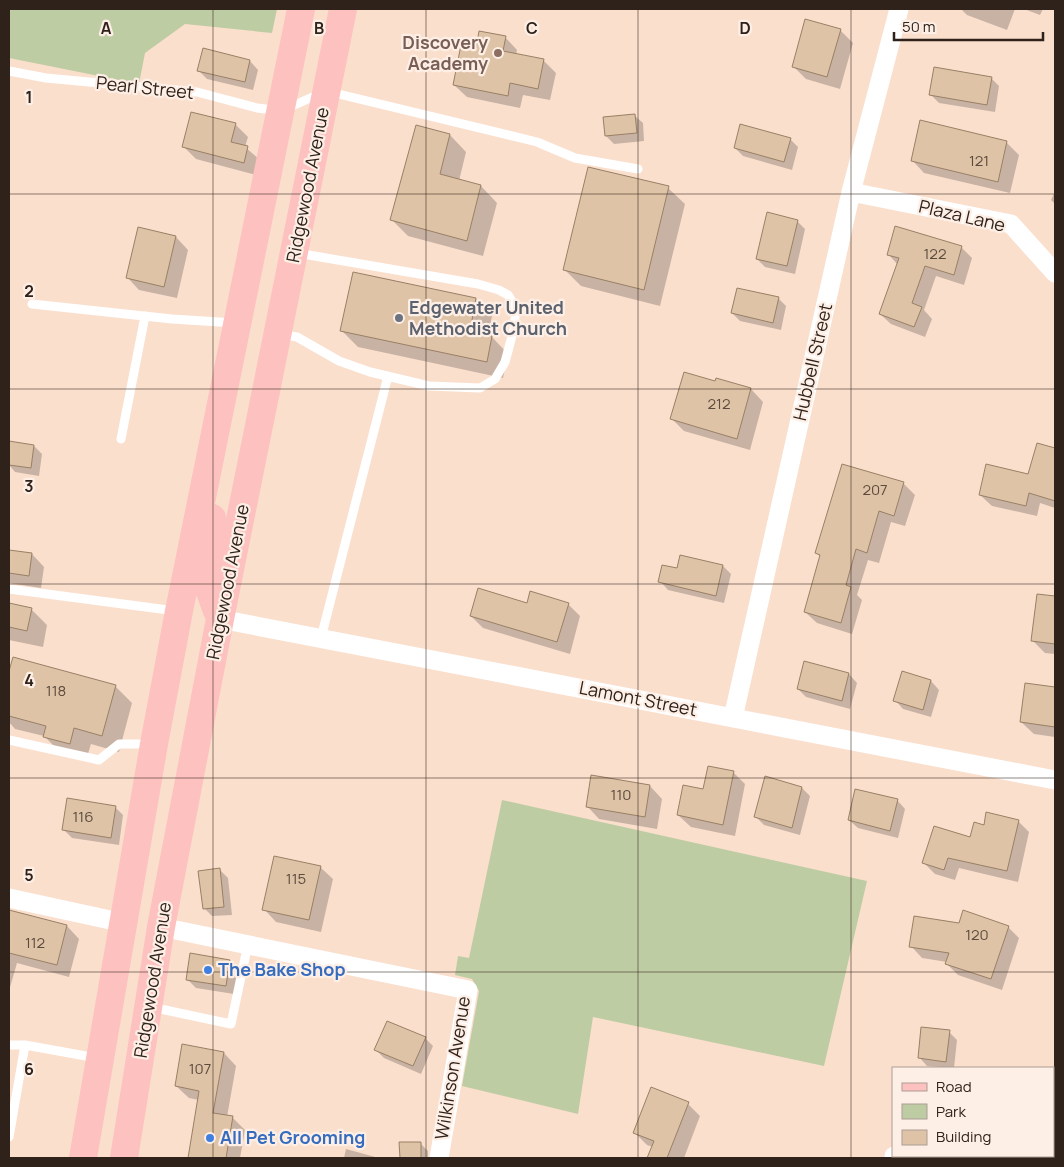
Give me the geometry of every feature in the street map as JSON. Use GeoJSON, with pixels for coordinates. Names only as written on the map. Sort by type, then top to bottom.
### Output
{"type":"FeatureCollection","features":[{"type":"Feature","properties":{"kind":"main road"},"geometry":{"type":"LineString","coordinates":[[83,1158],[154,744],[179,611],[301,9]]}},
{"type":"Feature","properties":{"kind":"main road","name":"Ridgewood Avenue"},"geometry":{"type":"LineString","coordinates":[[124,1158],[161,927],[220,619],[343,9]]}},
{"type":"Feature","properties":{"kind":"main road"},"geometry":{"type":"LineString","coordinates":[[207,472],[212,496],[209,589],[220,619]]}},
{"type":"Feature","properties":{"kind":"street","name":"Hubbell Street"},"geometry":{"type":"LineString","coordinates":[[733,718],[850,192],[899,9]]}},
{"type":"Feature","properties":{"kind":"street","name":"Plaza Lane"},"geometry":{"type":"LineString","coordinates":[[850,192],[1011,224],[1055,273]]}},
{"type":"Feature","properties":{"kind":"street","name":"Lamont Street"},"geometry":{"type":"LineString","coordinates":[[220,619],[1055,780]]}},
{"type":"Feature","properties":{"kind":"street"},"geometry":{"type":"LineString","coordinates":[[9,898],[124,924]]}},
{"type":"Feature","properties":{"kind":"street","name":"Wilkinson Avenue"},"geometry":{"type":"LineString","coordinates":[[161,927],[468,990],[439,1158]]}},
{"type":"Feature","properties":{"kind":"lane","name":"Pearl Street"},"geometry":{"type":"LineString","coordinates":[[9,71],[46,78],[197,92],[257,108],[281,111]]}},
{"type":"Feature","properties":{"kind":"lane"},"geometry":{"type":"LineString","coordinates":[[281,111],[326,91],[537,142],[575,158],[638,169]]}},
{"type":"Feature","properties":{"kind":"lane"},"geometry":{"type":"LineString","coordinates":[[278,334],[297,337],[339,361],[370,372],[429,386],[480,388],[495,379],[505,362],[515,325],[515,306],[508,295],[500,290],[478,284],[294,252]]}},
{"type":"Feature","properties":{"kind":"lane"},"geometry":{"type":"LineString","coordinates":[[32,304],[237,324]]}},
{"type":"Feature","properties":{"kind":"lane"},"geometry":{"type":"LineString","coordinates":[[121,439],[146,316]]}},
{"type":"Feature","properties":{"kind":"lane"},"geometry":{"type":"LineString","coordinates":[[321,638],[388,376]]}},
{"type":"Feature","properties":{"kind":"lane"},"geometry":{"type":"LineString","coordinates":[[9,589],[179,611]]}},
{"type":"Feature","properties":{"kind":"lane"},"geometry":{"type":"LineString","coordinates":[[9,740],[99,760],[119,744],[154,744]]}},
{"type":"Feature","properties":{"kind":"lane"},"geometry":{"type":"LineString","coordinates":[[148,1006],[231,1024],[248,944]]}},
{"type":"Feature","properties":{"kind":"lane"},"geometry":{"type":"LineString","coordinates":[[9,1045],[100,1059]]}},
{"type":"Feature","properties":{"kind":"lane"},"geometry":{"type":"LineString","coordinates":[[9,1133],[13,1084],[24,1046]]}},
{"type":"Feature","properties":{"kind":"green space"},"geometry":{"type":"Polygon","coordinates":[[[9,9],[277,9],[272,33],[185,24],[145,53],[139,84],[9,58],[9,9]]]}},
{"type":"Feature","properties":{"kind":"green space"},"geometry":{"type":"Polygon","coordinates":[[[502,800],[867,881],[824,1066],[593,1017],[578,1114],[462,1086],[479,991],[472,979],[455,975],[458,956],[469,958],[502,800]]]}},
{"type":"Feature","properties":{"kind":"building"},"geometry":{"type":"Polygon","coordinates":[[[805,19],[841,29],[827,77],[792,67],[805,19]]]}},
{"type":"Feature","properties":{"kind":"building"},"geometry":{"type":"Polygon","coordinates":[[[479,31],[506,36],[503,51],[544,59],[538,89],[510,83],[508,96],[453,85],[461,45],[476,48],[479,31]]]}},
{"type":"Feature","properties":{"kind":"building"},"geometry":{"type":"Polygon","coordinates":[[[203,48],[250,60],[245,82],[197,71],[203,48]]]}},
{"type":"Feature","properties":{"kind":"building"},"geometry":{"type":"Polygon","coordinates":[[[934,67],[992,77],[987,105],[929,95],[934,67]]]}},
{"type":"Feature","properties":{"kind":"building"},"geometry":{"type":"Polygon","coordinates":[[[191,112],[236,123],[231,142],[248,146],[244,163],[182,147],[191,112]]]}},
{"type":"Feature","properties":{"kind":"building"},"geometry":{"type":"Polygon","coordinates":[[[635,114],[637,133],[605,136],[603,117],[635,114]]]}},
{"type":"Feature","properties":{"kind":"building"},"geometry":{"type":"Polygon","coordinates":[[[920,120],[1007,141],[998,182],[911,161],[920,120]]]}},
{"type":"Feature","properties":{"kind":"building"},"geometry":{"type":"Polygon","coordinates":[[[740,124],[791,138],[784,162],[734,148],[740,124]]]}},
{"type":"Feature","properties":{"kind":"building"},"geometry":{"type":"Polygon","coordinates":[[[416,125],[450,134],[440,174],[481,185],[467,241],[390,220],[416,125]]]}},
{"type":"Feature","properties":{"kind":"building"},"geometry":{"type":"Polygon","coordinates":[[[588,167],[669,186],[644,290],[563,270],[588,167]]]}},
{"type":"Feature","properties":{"kind":"building"},"geometry":{"type":"Polygon","coordinates":[[[767,212],[798,220],[787,266],[756,259],[767,212]]]}},
{"type":"Feature","properties":{"kind":"building"},"geometry":{"type":"Polygon","coordinates":[[[895,226],[962,246],[954,275],[925,266],[912,303],[922,307],[914,327],[879,314],[899,258],[887,255],[895,226]]]}},
{"type":"Feature","properties":{"kind":"building"},"geometry":{"type":"Polygon","coordinates":[[[138,227],[176,236],[164,287],[126,278],[138,227]]]}},
{"type":"Feature","properties":{"kind":"building","name":"Edgewater United Methodist Church"},"geometry":{"type":"Polygon","coordinates":[[[353,272],[476,298],[470,331],[492,336],[487,362],[340,331],[353,272]]]}},
{"type":"Feature","properties":{"kind":"building"},"geometry":{"type":"Polygon","coordinates":[[[737,288],[779,297],[773,323],[731,313],[737,288]]]}},
{"type":"Feature","properties":{"kind":"building"},"geometry":{"type":"Polygon","coordinates":[[[684,372],[715,381],[716,378],[751,388],[737,439],[670,419],[684,372]]]}},
{"type":"Feature","properties":{"kind":"building"},"geometry":{"type":"Polygon","coordinates":[[[9,441],[34,445],[31,468],[9,465],[9,441]]]}},
{"type":"Feature","properties":{"kind":"building"},"geometry":{"type":"Polygon","coordinates":[[[1037,443],[1055,448],[1055,501],[1029,493],[1026,506],[979,495],[986,464],[1028,474],[1037,443]]]}},
{"type":"Feature","properties":{"kind":"building"},"geometry":{"type":"Polygon","coordinates":[[[842,464],[904,482],[894,516],[879,511],[867,553],[856,549],[846,585],[851,587],[841,623],[804,612],[820,555],[815,553],[842,464]]]}},
{"type":"Feature","properties":{"kind":"building"},"geometry":{"type":"Polygon","coordinates":[[[9,550],[32,553],[29,576],[9,573],[9,550]]]}},
{"type":"Feature","properties":{"kind":"building"},"geometry":{"type":"Polygon","coordinates":[[[680,555],[723,565],[716,596],[658,582],[662,565],[677,568],[680,555]]]}},
{"type":"Feature","properties":{"kind":"building"},"geometry":{"type":"Polygon","coordinates":[[[478,588],[527,603],[530,591],[569,603],[557,642],[470,616],[478,588]]]}},
{"type":"Feature","properties":{"kind":"building"},"geometry":{"type":"Polygon","coordinates":[[[1037,594],[1055,596],[1055,644],[1031,641],[1037,594]]]}},
{"type":"Feature","properties":{"kind":"building"},"geometry":{"type":"Polygon","coordinates":[[[9,603],[32,608],[27,631],[9,627],[9,603]]]}},
{"type":"Feature","properties":{"kind":"building"},"geometry":{"type":"Polygon","coordinates":[[[13,657],[116,685],[102,736],[74,728],[70,744],[43,737],[46,726],[9,716],[9,671],[13,657]]]}},
{"type":"Feature","properties":{"kind":"building"},"geometry":{"type":"Polygon","coordinates":[[[804,661],[849,673],[842,701],[797,689],[804,661]]]}},
{"type":"Feature","properties":{"kind":"building"},"geometry":{"type":"Polygon","coordinates":[[[902,671],[931,680],[923,710],[893,701],[902,671]]]}},
{"type":"Feature","properties":{"kind":"building"},"geometry":{"type":"Polygon","coordinates":[[[1025,683],[1055,687],[1055,727],[1020,722],[1025,683]]]}},
{"type":"Feature","properties":{"kind":"building"},"geometry":{"type":"Polygon","coordinates":[[[708,766],[734,771],[723,825],[677,815],[683,785],[703,789],[708,766]]]}},
{"type":"Feature","properties":{"kind":"building"},"geometry":{"type":"Polygon","coordinates":[[[591,775],[650,785],[645,817],[586,807],[591,775]]]}},
{"type":"Feature","properties":{"kind":"building"},"geometry":{"type":"Polygon","coordinates":[[[765,776],[802,787],[792,828],[754,817],[765,776]]]}},
{"type":"Feature","properties":{"kind":"building"},"geometry":{"type":"Polygon","coordinates":[[[855,789],[898,799],[890,831],[848,820],[855,789]]]}},
{"type":"Feature","properties":{"kind":"building"},"geometry":{"type":"Polygon","coordinates":[[[67,798],[116,806],[111,838],[62,830],[67,798]]]}},
{"type":"Feature","properties":{"kind":"building"},"geometry":{"type":"Polygon","coordinates":[[[986,812],[1019,820],[1007,871],[948,858],[944,870],[922,863],[934,826],[970,837],[974,822],[984,825],[986,812]]]}},
{"type":"Feature","properties":{"kind":"building"},"geometry":{"type":"Polygon","coordinates":[[[274,856],[321,866],[309,920],[262,910],[274,856]]]}},
{"type":"Feature","properties":{"kind":"building"},"geometry":{"type":"Polygon","coordinates":[[[220,868],[224,907],[203,909],[198,871],[220,868]]]}},
{"type":"Feature","properties":{"kind":"building"},"geometry":{"type":"Polygon","coordinates":[[[9,910],[67,925],[57,965],[9,953],[9,910]]]}},
{"type":"Feature","properties":{"kind":"building"},"geometry":{"type":"Polygon","coordinates":[[[963,910],[1009,926],[991,979],[945,964],[949,953],[909,947],[914,916],[959,923],[963,910]]]}},
{"type":"Feature","properties":{"kind":"building","name":"The Bake Shop"},"geometry":{"type":"Polygon","coordinates":[[[190,953],[230,960],[226,986],[186,980],[190,953]]]}},
{"type":"Feature","properties":{"kind":"building"},"geometry":{"type":"Polygon","coordinates":[[[387,1021],[426,1037],[413,1066],[374,1050],[387,1021]]]}},
{"type":"Feature","properties":{"kind":"building"},"geometry":{"type":"Polygon","coordinates":[[[921,1027],[950,1030],[946,1062],[918,1058],[921,1027]]]}},
{"type":"Feature","properties":{"kind":"building"},"geometry":{"type":"Polygon","coordinates":[[[182,1044],[224,1052],[213,1113],[233,1116],[226,1158],[188,1158],[199,1091],[175,1086],[182,1044]]]}},
{"type":"Feature","properties":{"kind":"building"},"geometry":{"type":"Polygon","coordinates":[[[651,1087],[689,1102],[667,1158],[647,1158],[654,1141],[633,1133],[651,1087]]]}},
{"type":"Feature","properties":{"kind":"building"},"geometry":{"type":"Polygon","coordinates":[[[399,1142],[421,1142],[421,1158],[400,1158],[399,1142]]]}},
{"type":"Feature","properties":{"kind":"place","name":"Discovery Academy"},"geometry":{"type":"Point","coordinates":[498,53]}},
{"type":"Feature","properties":{"kind":"place","name":"Edgewater United Methodist Church"},"geometry":{"type":"Point","coordinates":[399,318]}},
{"type":"Feature","properties":{"kind":"place","name":"The Bake Shop"},"geometry":{"type":"Point","coordinates":[208,970]}},
{"type":"Feature","properties":{"kind":"place","name":"All Pet Grooming"},"geometry":{"type":"Point","coordinates":[210,1138]}}]}
